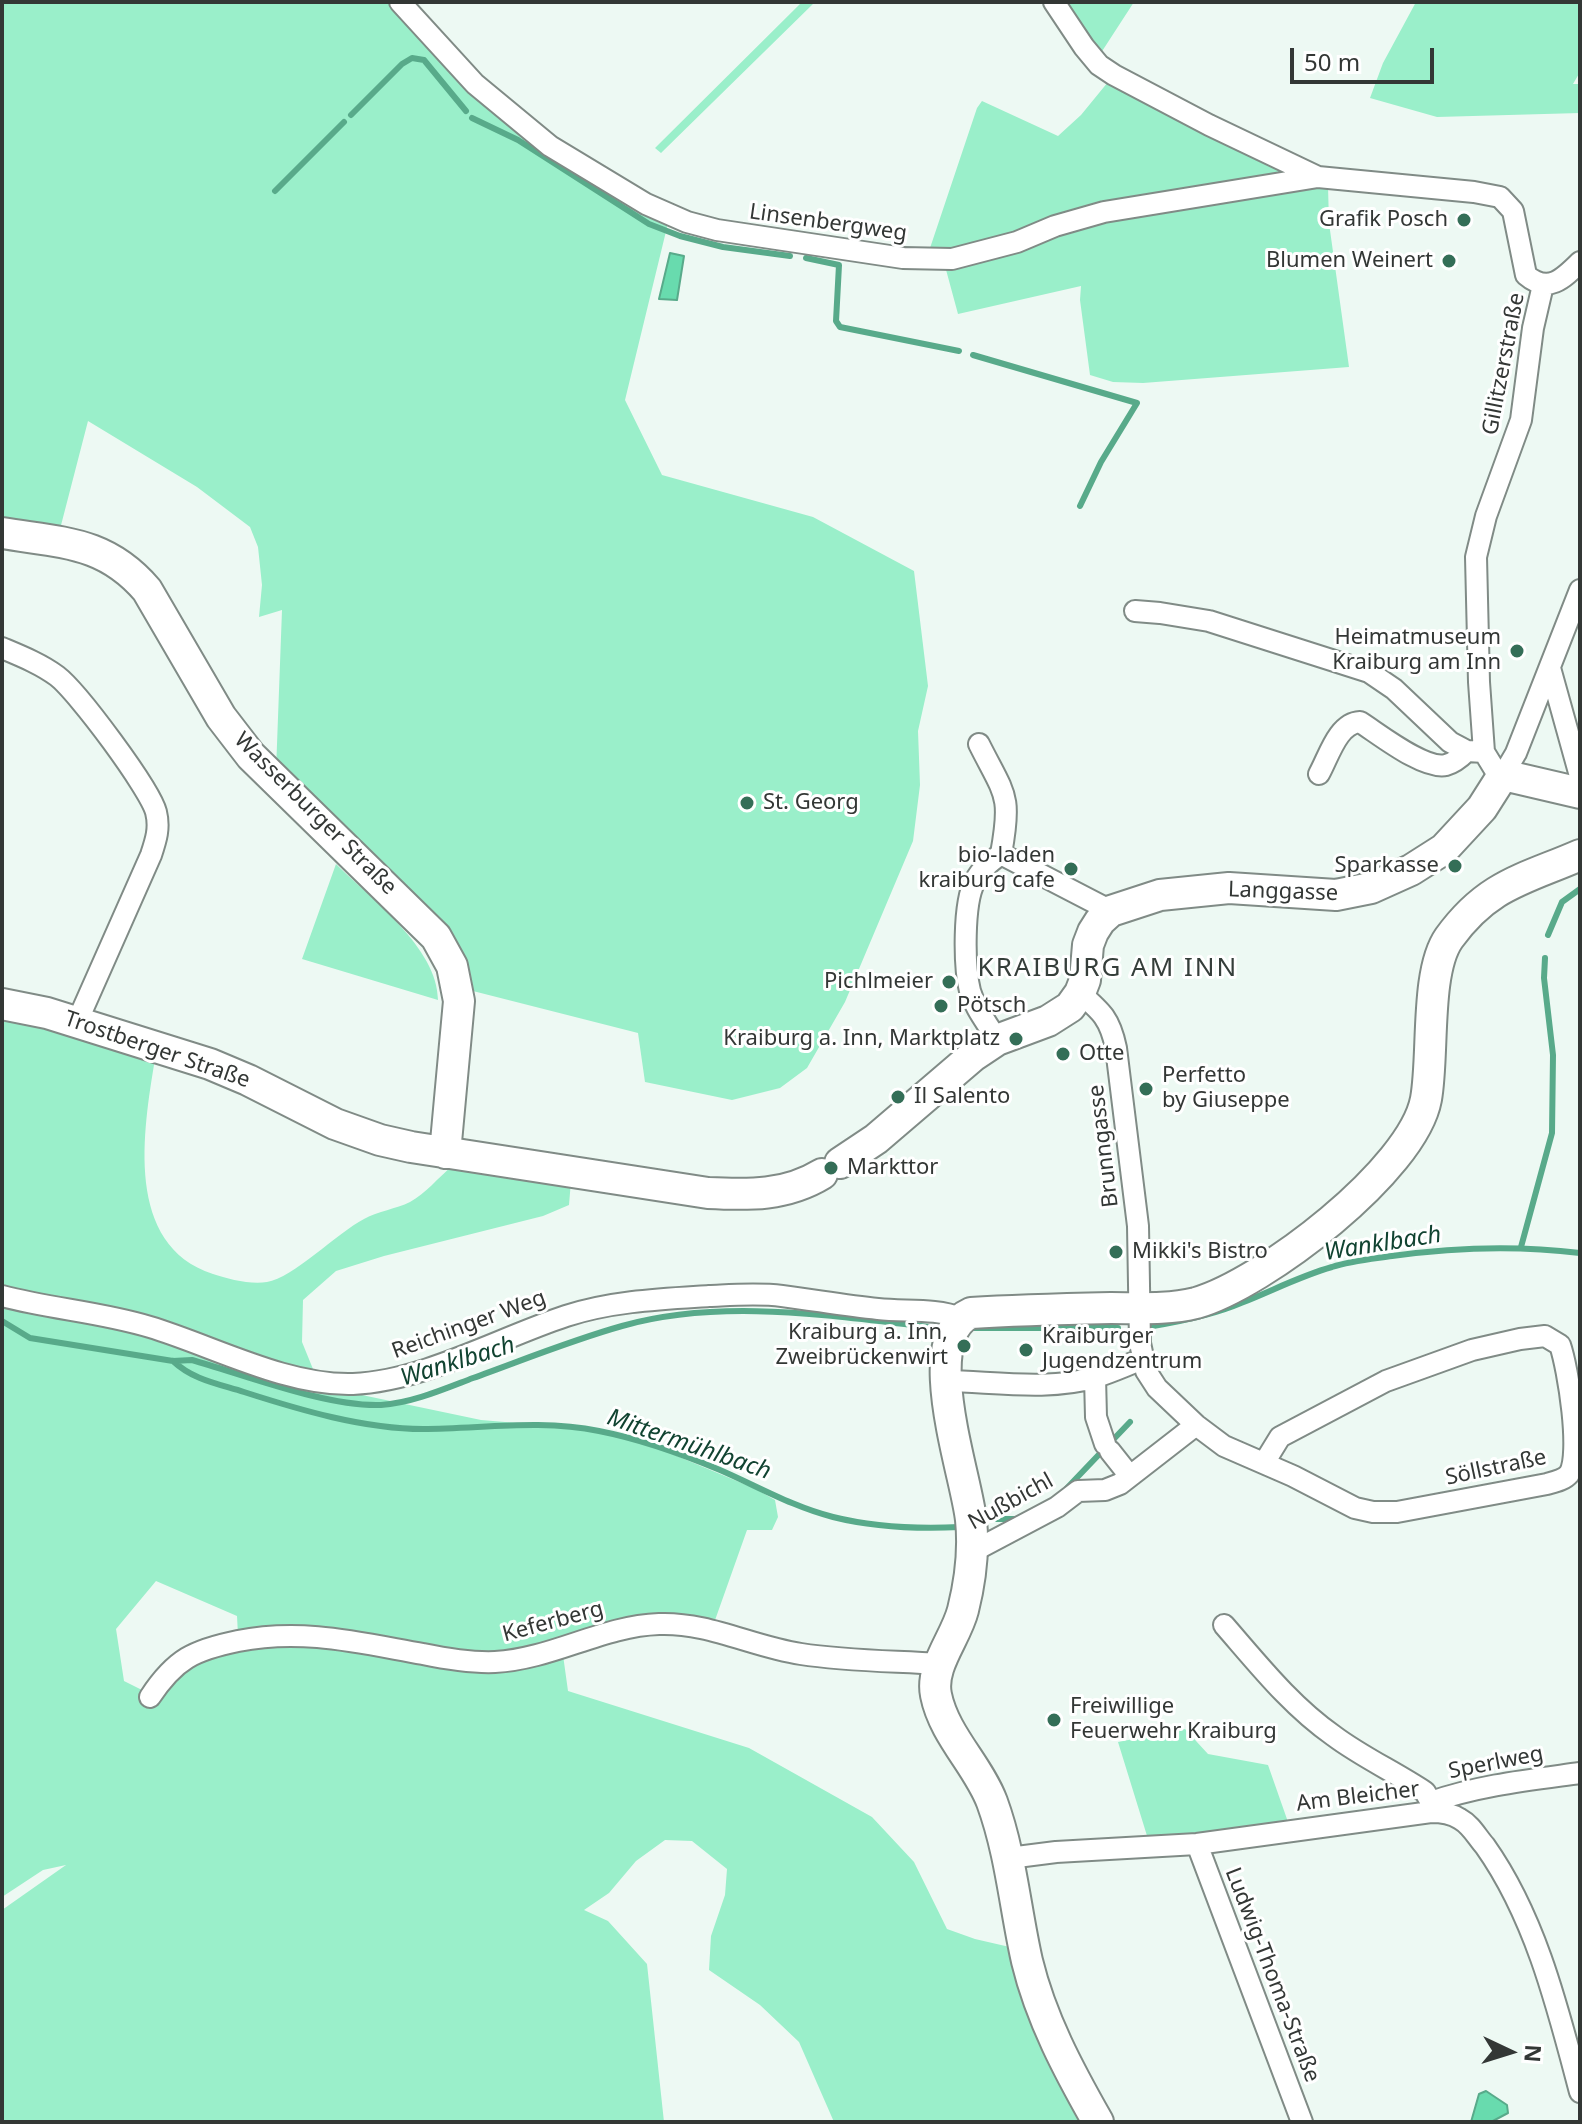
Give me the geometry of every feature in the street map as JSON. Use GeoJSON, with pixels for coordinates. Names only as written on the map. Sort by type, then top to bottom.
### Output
{"type":"FeatureCollection","features":[{"type":"Feature","properties":{"kind":"main road","name":"Wasserburger Straße"},"geometry":{"type":"LineString","coordinates":[[2,533],[83,547],[108,556],[134,575],[147,590],[221,717],[251,756],[436,937],[452,966],[459,1001],[445,1153]]}},
{"type":"Feature","properties":{"kind":"main road"},"geometry":{"type":"LineString","coordinates":[[1485,759],[1580,793]]}},
{"type":"Feature","properties":{"kind":"main road","name":"Langgasse"},"geometry":{"type":"LineString","coordinates":[[1111,911],[1160,895],[1229,888],[1336,895],[1371,888],[1411,870],[1444,849],[1482,808],[1485,759]]}},
{"type":"Feature","properties":{"kind":"main road"},"geometry":{"type":"LineString","coordinates":[[1098,2122],[1062,2056],[1036,1993],[1009,1858],[991,1799],[940,1710],[935,1684],[939,1664],[956,1633],[963,1609],[972,1552],[971,1519],[950,1426],[947,1381],[952,1336],[961,1318],[971,1313],[1192,1304],[1258,1275],[1304,1242],[1385,1171],[1404,1147],[1422,1114],[1427,1091],[1436,975],[1443,948],[1450,938],[1472,912],[1509,883],[1580,855]]}},
{"type":"Feature","properties":{"kind":"main road"},"geometry":{"type":"LineString","coordinates":[[1080,993],[1085,980],[1088,945],[1100,921],[1111,911]]}},
{"type":"Feature","properties":{"kind":"main road","name":"Trostberger Straße"},"geometry":{"type":"LineString","coordinates":[[2,1004],[77,1022],[210,1064],[359,1133],[411,1147],[708,1193],[745,1195],[788,1190],[831,1168],[876,1139],[947,1077],[997,1040],[1061,1014],[1080,993]]}},
{"type":"Feature","properties":{"kind":"street","name":"Linsenbergweg"},"geometry":{"type":"LineString","coordinates":[[400,2],[475,84],[550,146],[646,204],[687,222],[717,230],[903,258],[952,259],[1017,242],[1055,226],[1104,212],[1318,177],[1500,197],[1513,211],[1526,275],[1543,285]]}},
{"type":"Feature","properties":{"kind":"street","name":"Linsenbergweg"},"geometry":{"type":"LineString","coordinates":[[1054,2],[1099,65],[1114,75],[1318,177]]}},
{"type":"Feature","properties":{"kind":"street"},"geometry":{"type":"LineString","coordinates":[[1543,285],[1560,281],[1580,262]]}},
{"type":"Feature","properties":{"kind":"street","name":"Gillitzerstraße"},"geometry":{"type":"LineString","coordinates":[[1485,759],[1479,682],[1476,557],[1486,516],[1521,420],[1533,328],[1543,285]]}},
{"type":"Feature","properties":{"kind":"street"},"geometry":{"type":"LineString","coordinates":[[1319,774],[1350,723],[1360,722],[1414,756],[1438,765],[1516,753],[1580,590]]}},
{"type":"Feature","properties":{"kind":"street"},"geometry":{"type":"LineString","coordinates":[[1135,611],[1209,621],[1369,672],[1394,689],[1450,742],[1485,759]]}},
{"type":"Feature","properties":{"kind":"street"},"geometry":{"type":"LineString","coordinates":[[2,648],[44,667],[69,687],[113,743],[155,809],[158,832],[151,855],[77,1022]]}},
{"type":"Feature","properties":{"kind":"street"},"geometry":{"type":"LineString","coordinates":[[1550,668],[1580,776]]}},
{"type":"Feature","properties":{"kind":"street"},"geometry":{"type":"LineString","coordinates":[[979,744],[1003,786],[1007,800],[1008,819],[1001,854],[987,864],[975,881],[967,924],[971,992],[997,1040]]}},
{"type":"Feature","properties":{"kind":"street"},"geometry":{"type":"LineString","coordinates":[[1001,854],[1111,911]]}},
{"type":"Feature","properties":{"kind":"street","name":"Brunngasse"},"geometry":{"type":"LineString","coordinates":[[1080,993],[1104,1013],[1116,1048],[1138,1226],[1143,1359]]}},
{"type":"Feature","properties":{"kind":"street","name":"Reichinger Weg"},"geometry":{"type":"LineString","coordinates":[[2,1296],[38,1305],[101,1314],[150,1327],[268,1369],[329,1383],[351,1384],[375,1382],[424,1370],[566,1316],[619,1304],[661,1299],[780,1296],[891,1311],[944,1311],[961,1318]]}},
{"type":"Feature","properties":{"kind":"street","name":"Söllstraße"},"geometry":{"type":"LineString","coordinates":[[1143,1359],[1146,1371],[1157,1388],[1196,1425],[1224,1446],[1355,1508],[1397,1512],[1547,1484],[1571,1473],[1575,1438],[1566,1362],[1560,1345],[1545,1336],[1520,1339],[1472,1350],[1386,1381],[1291,1430],[1271,1449],[1264,1463]]}},
{"type":"Feature","properties":{"kind":"street"},"geometry":{"type":"LineString","coordinates":[[947,1381],[1052,1384],[1095,1377],[1143,1359]]}},
{"type":"Feature","properties":{"kind":"street"},"geometry":{"type":"LineString","coordinates":[[1095,1377],[1096,1417],[1108,1448],[1129,1475]]}},
{"type":"Feature","properties":{"kind":"street","name":"Nußbichl"},"geometry":{"type":"LineString","coordinates":[[972,1552],[1057,1507],[1078,1491],[1112,1489],[1196,1425]]}},
{"type":"Feature","properties":{"kind":"street","name":"Keferberg"},"geometry":{"type":"LineString","coordinates":[[150,1697],[172,1667],[190,1655],[228,1643],[288,1634],[319,1636],[455,1660],[494,1662],[562,1649],[634,1626],[662,1623],[690,1625],[800,1654],[939,1664]]}},
{"type":"Feature","properties":{"kind":"street"},"geometry":{"type":"LineString","coordinates":[[1224,1625],[1281,1691],[1308,1715],[1334,1737],[1425,1792],[1431,1807]]}},
{"type":"Feature","properties":{"kind":"street","name":"Sperlweg"},"geometry":{"type":"LineString","coordinates":[[1431,1807],[1494,1784],[1580,1773]]}},
{"type":"Feature","properties":{"kind":"street","name":"Am Bleicher"},"geometry":{"type":"LineString","coordinates":[[1009,1858],[1056,1852],[1197,1844],[1431,1807],[1446,1813],[1471,1827],[1494,1860],[1519,1907],[1563,2025],[1580,2092]]}},
{"type":"Feature","properties":{"kind":"street","name":"Ludwig-Thoma-Straße"},"geometry":{"type":"LineString","coordinates":[[1197,1844],[1302,2122]]}},
{"type":"Feature","properties":{"kind":"shaded area"},"geometry":{"type":"Polygon","coordinates":[[[2,2],[394,2],[451,67],[669,219],[625,400],[662,475],[813,517],[914,571],[928,686],[918,731],[920,785],[913,841],[845,1002],[807,1068],[780,1088],[732,1100],[645,1082],[638,1033],[469,990],[276,771],[282,610],[259,617],[262,585],[258,547],[250,527],[197,487],[88,421],[59,533],[2,525],[2,2]]]}},
{"type":"Feature","properties":{"kind":"shaded area"},"geometry":{"type":"Polygon","coordinates":[[[802,2],[815,2],[661,153],[655,148],[802,2]]]}},
{"type":"Feature","properties":{"kind":"shaded area"},"geometry":{"type":"Polygon","coordinates":[[[1060,2],[1134,2],[1097,59],[1060,2]]]}},
{"type":"Feature","properties":{"kind":"shaded area"},"geometry":{"type":"Polygon","coordinates":[[[1416,2],[1580,2],[1580,72],[1573,84],[1580,84],[1580,113],[1437,117],[1370,98],[1383,63],[1416,2]]]}},
{"type":"Feature","properties":{"kind":"shaded area"},"geometry":{"type":"Polygon","coordinates":[[[1108,82],[1289,171],[996,245],[928,254],[982,101],[1058,136],[1081,115],[1108,82]]]}},
{"type":"Feature","properties":{"kind":"shaded area"},"geometry":{"type":"Polygon","coordinates":[[[1328,186],[1329,223],[1349,367],[1143,383],[1113,382],[1090,375],[1080,300],[1081,286],[958,314],[945,266],[1089,221],[1220,198],[1328,186]]]}},
{"type":"Feature","properties":{"kind":"shaded area"},"geometry":{"type":"Polygon","coordinates":[[[670,253],[684,256],[677,300],[659,299],[670,253]]]}},
{"type":"Feature","properties":{"kind":"shaded area"},"geometry":{"type":"Polygon","coordinates":[[[336,864],[415,943],[435,981],[438,1000],[302,959],[336,864]]]}},
{"type":"Feature","properties":{"kind":"shaded area"},"geometry":{"type":"Polygon","coordinates":[[[2,1018],[31,1023],[155,1059],[146,1119],[145,1151],[146,1183],[152,1212],[165,1238],[184,1259],[213,1274],[254,1283],[278,1279],[364,1219],[416,1199],[452,1166],[571,1181],[569,1205],[543,1216],[336,1271],[303,1300],[302,1342],[315,1374],[2,1288],[2,1018]]]}},
{"type":"Feature","properties":{"kind":"shaded area"},"geometry":{"type":"Polygon","coordinates":[[[2,1302],[56,1315],[114,1323],[300,1382],[481,1420],[589,1429],[641,1441],[756,1489],[775,1500],[778,1517],[772,1530],[747,1530],[714,1623],[661,1619],[629,1621],[533,1650],[500,1655],[433,1651],[319,1630],[320,1642],[460,1665],[507,1666],[563,1655],[568,1691],[749,1748],[872,1817],[914,1862],[947,1929],[1014,1948],[1033,2010],[1089,2122],[834,2122],[799,2042],[760,2005],[709,1970],[711,1936],[725,1895],[727,1869],[692,1841],[665,1840],[636,1861],[609,1893],[584,1910],[608,1921],[647,1964],[664,2122],[2,2122],[2,1910],[66,1865],[43,1870],[2,1897],[2,1302]],[[156,1581],[116,1629],[124,1681],[144,1691],[176,1658],[193,1649],[238,1635],[237,1616],[156,1581]]]}},
{"type":"Feature","properties":{"kind":"shaded area"},"geometry":{"type":"Polygon","coordinates":[[[1185,1729],[1208,1754],[1268,1765],[1288,1822],[1148,1839],[1118,1742],[1185,1729]]]}},
{"type":"Feature","properties":{"kind":"shaded area"},"geometry":{"type":"Polygon","coordinates":[[[1486,2091],[1507,2105],[1508,2113],[1491,2122],[1471,2122],[1479,2094],[1486,2091]]]}},
{"type":"Feature","properties":{"kind":"waterway"},"geometry":{"type":"LineString","coordinates":[[351,115],[402,64],[412,58],[424,60],[466,111]]}},
{"type":"Feature","properties":{"kind":"waterway"},"geometry":{"type":"LineString","coordinates":[[472,118],[518,140],[649,224],[723,247],[790,256]]}},
{"type":"Feature","properties":{"kind":"waterway"},"geometry":{"type":"LineString","coordinates":[[275,191],[344,122]]}},
{"type":"Feature","properties":{"kind":"waterway"},"geometry":{"type":"LineString","coordinates":[[806,258],[839,265],[836,321],[840,327],[959,351]]}},
{"type":"Feature","properties":{"kind":"waterway"},"geometry":{"type":"LineString","coordinates":[[973,355],[1137,403],[1101,462],[1080,506]]}},
{"type":"Feature","properties":{"kind":"waterway"},"geometry":{"type":"LineString","coordinates":[[1548,935],[1562,902],[1580,889]]}},
{"type":"Feature","properties":{"kind":"waterway"},"geometry":{"type":"LineString","coordinates":[[1521,1247],[1552,1133],[1553,1055],[1544,978],[1545,958]]}},
{"type":"Feature","properties":{"kind":"waterway","name":"Wanklbach"},"geometry":{"type":"LineString","coordinates":[[1153,1326],[1220,1311],[1309,1275],[1362,1260],[1486,1248],[1580,1253]]}},
{"type":"Feature","properties":{"kind":"waterway","name":"Wanklbach"},"geometry":{"type":"LineString","coordinates":[[2,1321],[30,1338],[173,1361],[192,1360],[311,1396],[381,1405],[428,1395],[585,1338],[660,1318],[698,1313],[776,1312],[930,1327]]}},
{"type":"Feature","properties":{"kind":"waterway","name":"Wanklbach"},"geometry":{"type":"LineString","coordinates":[[971,1328],[1118,1328]]}},
{"type":"Feature","properties":{"kind":"waterway","name":"Mittermühlbach"},"geometry":{"type":"LineString","coordinates":[[173,1361],[207,1381],[332,1417],[378,1426],[423,1429],[533,1425],[577,1427],[630,1438],[676,1453],[789,1502],[833,1517],[896,1526],[960,1527]]}},
{"type":"Feature","properties":{"kind":"waterway","name":"Mittermühlbach"},"geometry":{"type":"LineString","coordinates":[[1067,1488],[1130,1422]]}},
{"type":"Feature","properties":{"kind":"waterway","name":"Mittermühlbach"},"geometry":{"type":"LineString","coordinates":[[989,1519],[1018,1519]]}},
{"type":"Feature","properties":{"kind":"place","name":"Grafik Posch"},"geometry":{"type":"Point","coordinates":[1464,220]}},
{"type":"Feature","properties":{"kind":"place","name":"Blumen Weinert"},"geometry":{"type":"Point","coordinates":[1449,261]}},
{"type":"Feature","properties":{"kind":"place","name":"Heimatmuseum Kraiburg am Inn"},"geometry":{"type":"Point","coordinates":[1517,651]}},
{"type":"Feature","properties":{"kind":"place","name":"St. Georg"},"geometry":{"type":"Point","coordinates":[747,803]}},
{"type":"Feature","properties":{"kind":"place","name":"Sparkasse"},"geometry":{"type":"Point","coordinates":[1455,866]}},
{"type":"Feature","properties":{"kind":"place","name":"bio-laden kraiburg cafe"},"geometry":{"type":"Point","coordinates":[1071,869]}},
{"type":"Feature","properties":{"kind":"place","name":"Pichlmeier"},"geometry":{"type":"Point","coordinates":[949,982]}},
{"type":"Feature","properties":{"kind":"place","name":"Pötsch"},"geometry":{"type":"Point","coordinates":[941,1006]}},
{"type":"Feature","properties":{"kind":"place","name":"Kraiburg a. Inn, Marktplatz"},"geometry":{"type":"Point","coordinates":[1016,1039]}},
{"type":"Feature","properties":{"kind":"place","name":"Otte"},"geometry":{"type":"Point","coordinates":[1063,1054]}},
{"type":"Feature","properties":{"kind":"place","name":"Perfetto by Giuseppe"},"geometry":{"type":"Point","coordinates":[1146,1089]}},
{"type":"Feature","properties":{"kind":"place","name":"Il Salento"},"geometry":{"type":"Point","coordinates":[898,1097]}},
{"type":"Feature","properties":{"kind":"place","name":"Markttor"},"geometry":{"type":"Point","coordinates":[831,1168]}},
{"type":"Feature","properties":{"kind":"place","name":"Mikki's Bistro"},"geometry":{"type":"Point","coordinates":[1116,1252]}},
{"type":"Feature","properties":{"kind":"place","name":"Kraiburg a. Inn, Zweibrückenwirt"},"geometry":{"type":"Point","coordinates":[964,1346]}},
{"type":"Feature","properties":{"kind":"place","name":"Kraiburger Jugendzentrum"},"geometry":{"type":"Point","coordinates":[1026,1350]}},
{"type":"Feature","properties":{"kind":"place","name":"Freiwillige Feuerwehr Kraiburg"},"geometry":{"type":"Point","coordinates":[1054,1720]}},
{"type":"Feature","properties":{"kind":"district","name":"KRAIBURG AM INN"},"geometry":{"type":"Point","coordinates":[1108,969]}}]}
